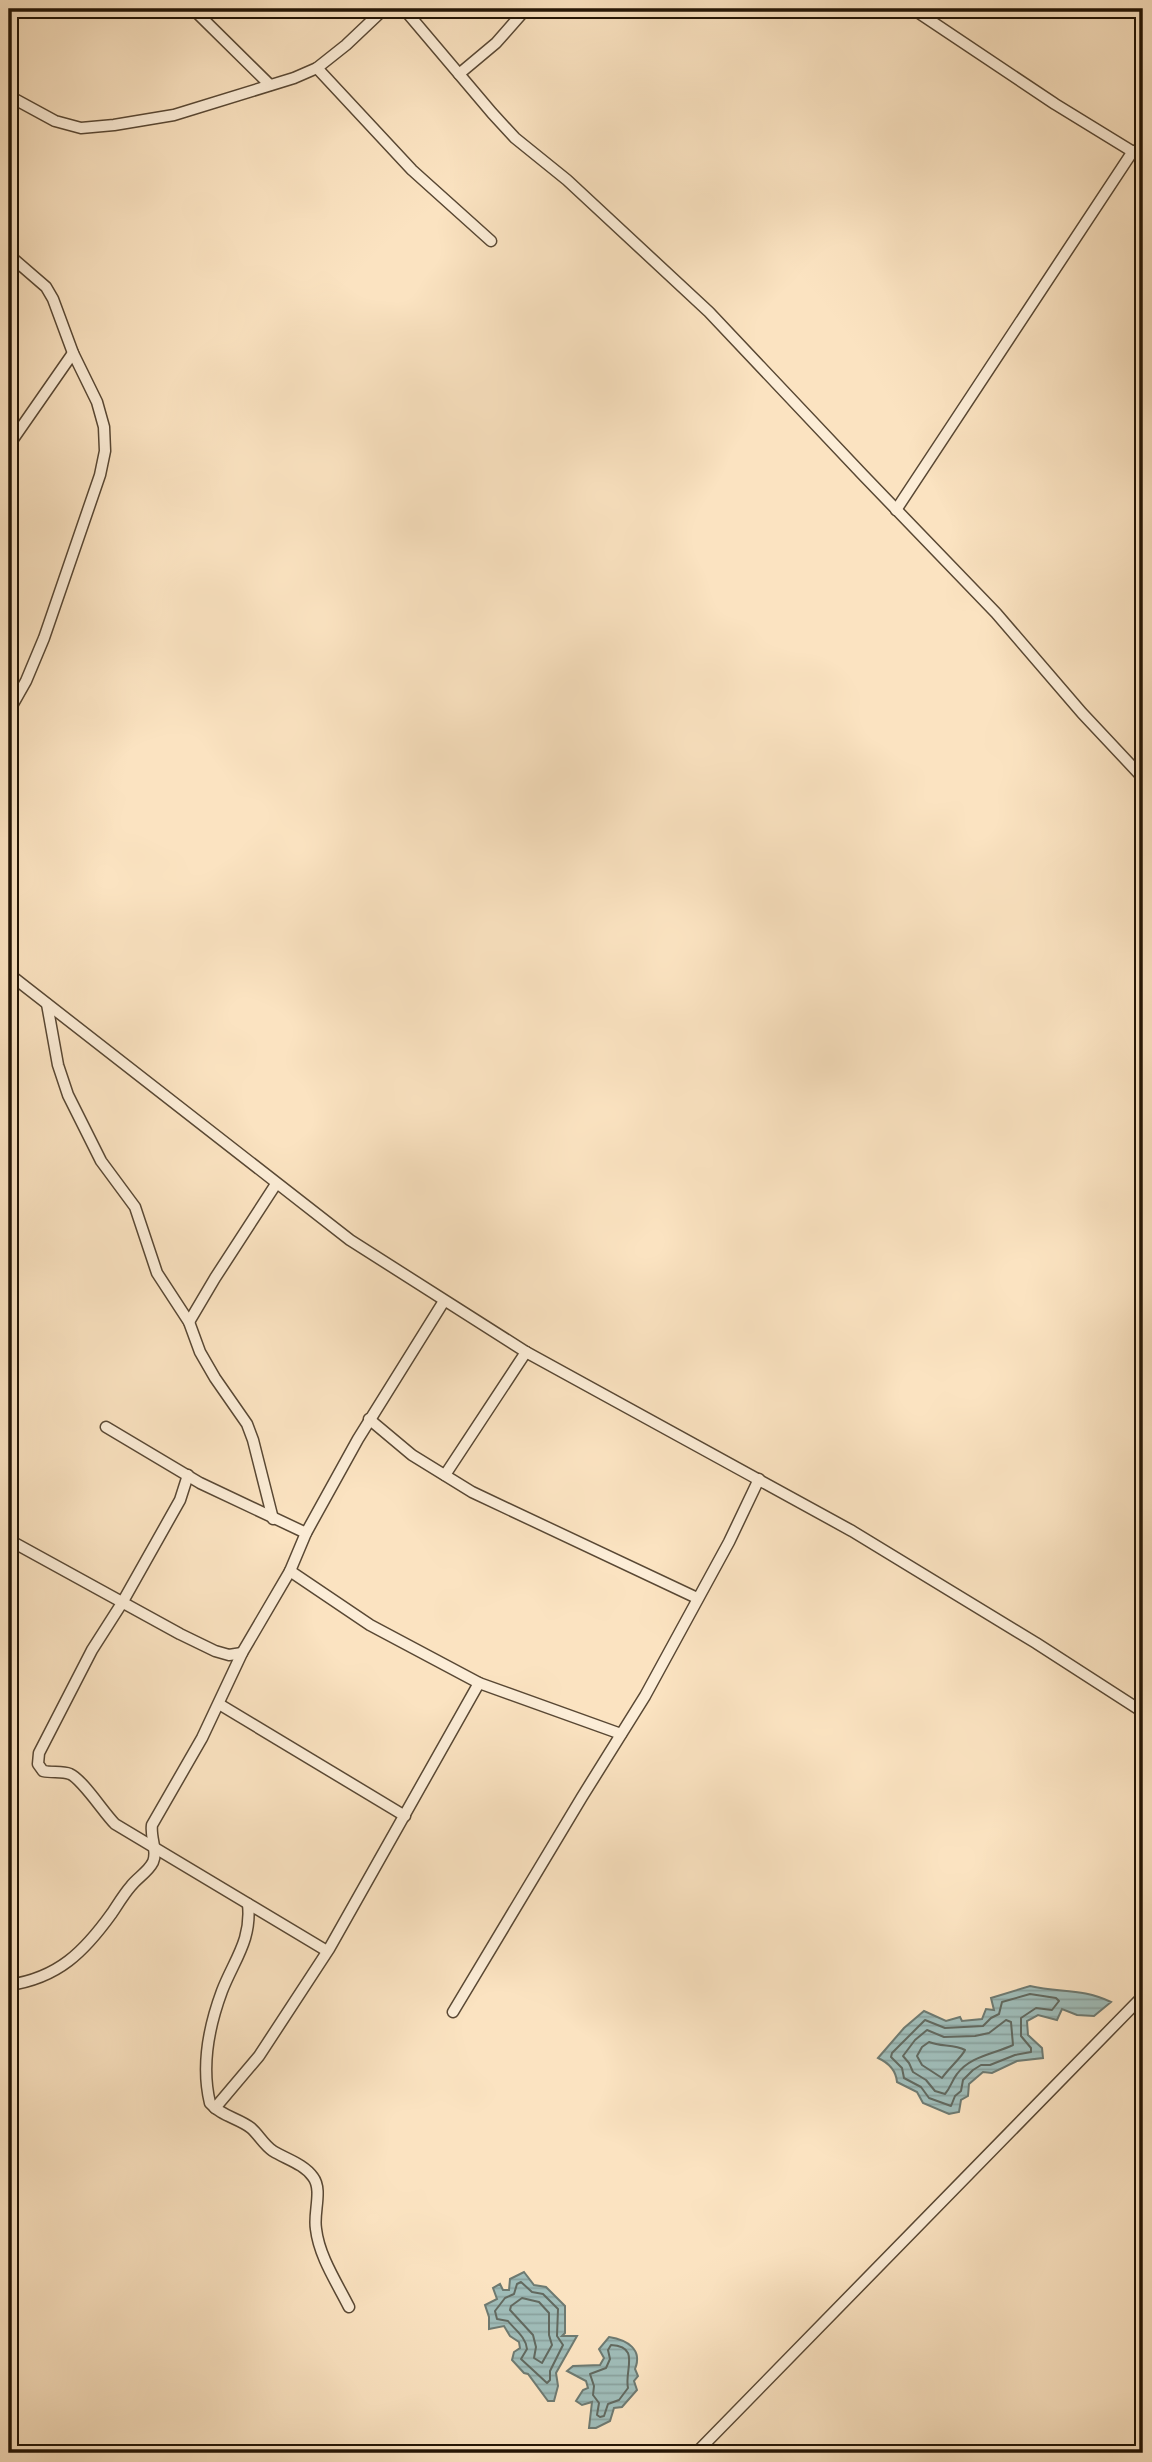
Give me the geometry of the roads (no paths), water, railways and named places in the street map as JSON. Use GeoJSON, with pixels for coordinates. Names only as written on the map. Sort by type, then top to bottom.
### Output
{"type":"FeatureCollection","features":[{"type":"Feature","properties":{"kind":"street"},"geometry":{"type":"LineString","coordinates":[[193,9],[270,85]]}},
{"type":"Feature","properties":{"kind":"street"},"geometry":{"type":"LineString","coordinates":[[9,96],[66,125],[97,127],[174,115],[294,78],[317,68],[384,9]]}},
{"type":"Feature","properties":{"kind":"street"},"geometry":{"type":"LineString","coordinates":[[404,9],[515,138],[567,180],[709,312],[996,612],[1082,713],[1143,778]]}},
{"type":"Feature","properties":{"kind":"street"},"geometry":{"type":"LineString","coordinates":[[459,74],[496,43],[526,9]]}},
{"type":"Feature","properties":{"kind":"street"},"geometry":{"type":"LineString","coordinates":[[913,9],[1055,104],[1143,158]]}},
{"type":"Feature","properties":{"kind":"street"},"geometry":{"type":"LineString","coordinates":[[317,68],[412,170],[491,241]]}},
{"type":"Feature","properties":{"kind":"street"},"geometry":{"type":"LineString","coordinates":[[896,510],[1133,150]]}},
{"type":"Feature","properties":{"kind":"street"},"geometry":{"type":"LineString","coordinates":[[9,255],[46,287],[53,299],[97,402],[104,427],[105,451],[100,475],[44,638],[26,681],[9,711]]}},
{"type":"Feature","properties":{"kind":"street"},"geometry":{"type":"LineString","coordinates":[[9,445],[74,353]]}},
{"type":"Feature","properties":{"kind":"street"},"geometry":{"type":"LineString","coordinates":[[9,974],[350,1240],[526,1352],[852,1531],[1143,1712]]}},
{"type":"Feature","properties":{"kind":"street"},"geometry":{"type":"LineString","coordinates":[[47,1004],[58,1065],[68,1095],[101,1161],[135,1207],[157,1273],[190,1322],[200,1352],[247,1424],[273,1518]]}},
{"type":"Feature","properties":{"kind":"street"},"geometry":{"type":"LineString","coordinates":[[190,1322],[276,1184]]}},
{"type":"Feature","properties":{"kind":"street"},"geometry":{"type":"LineString","coordinates":[[9,1985],[24,1983],[63,1967],[82,1949],[130,1886],[152,1864],[155,1853],[152,1825],[369,1419],[444,1301]]}},
{"type":"Feature","properties":{"kind":"street"},"geometry":{"type":"LineString","coordinates":[[444,1475],[526,1352]]}},
{"type":"Feature","properties":{"kind":"street"},"geometry":{"type":"LineString","coordinates":[[369,1419],[412,1455],[472,1492],[697,1598]]}},
{"type":"Feature","properties":{"kind":"street"},"geometry":{"type":"LineString","coordinates":[[106,1427],[188,1475],[306,1533]]}},
{"type":"Feature","properties":{"kind":"street"},"geometry":{"type":"LineString","coordinates":[[188,1475],[180,1500],[92,1650],[39,1753],[38,1764],[43,1771],[70,1774],[79,1780],[115,1824],[327,1951]]}},
{"type":"Feature","properties":{"kind":"street"},"geometry":{"type":"LineString","coordinates":[[453,2012],[645,1696],[729,1542],[759,1479]]}},
{"type":"Feature","properties":{"kind":"street"},"geometry":{"type":"LineString","coordinates":[[9,1540],[215,1651],[229,1655],[242,1653]]}},
{"type":"Feature","properties":{"kind":"street"},"geometry":{"type":"LineString","coordinates":[[290,1570],[370,1625],[479,1683],[621,1734]]}},
{"type":"Feature","properties":{"kind":"street"},"geometry":{"type":"LineString","coordinates":[[215,2108],[260,2056],[327,1951],[479,1683]]}},
{"type":"Feature","properties":{"kind":"street"},"geometry":{"type":"LineString","coordinates":[[219,1704],[405,1816]]}},
{"type":"Feature","properties":{"kind":"street"},"geometry":{"type":"LineString","coordinates":[[248,1904],[250,1919],[246,1937],[223,1990],[206,2054],[209,2097],[215,2108],[248,2126],[268,2147],[308,2170],[316,2179],[316,2231],[321,2250],[349,2307]]}},
{"type":"Feature","properties":{"kind":"street"},"geometry":{"type":"LineString","coordinates":[[696,2453],[1143,1996]]}},
{"type":"Feature","properties":{"kind":"water"},"geometry":{"type":"Polygon","coordinates":[[[1030,1986],[1081,1993],[1111,2002],[1094,2016],[1077,2015],[1062,2009],[1057,2020],[1038,2015],[1027,2021],[1028,2035],[1042,2048],[1043,2058],[1017,2061],[992,2073],[983,2072],[969,2084],[968,2096],[961,2100],[959,2112],[949,2114],[923,2103],[917,2092],[897,2082],[891,2067],[878,2058],[904,2028],[924,2011],[946,2021],[960,2017],[962,2021],[982,2019],[986,2009],[994,2010],[991,1998],[1030,1986]]]}},
{"type":"Feature","properties":{"kind":"water"},"geometry":{"type":"Polygon","coordinates":[[[524,2272],[534,2285],[546,2287],[565,2306],[565,2333],[562,2336],[577,2336],[556,2373],[558,2386],[554,2401],[548,2401],[528,2374],[512,2360],[514,2352],[520,2348],[519,2342],[510,2336],[504,2326],[489,2329],[485,2305],[497,2299],[493,2288],[500,2284],[503,2290],[509,2290],[510,2279],[524,2272]]]}},
{"type":"Feature","properties":{"kind":"water"},"geometry":{"type":"Polygon","coordinates":[[[609,2337],[622,2340],[635,2351],[635,2369],[638,2376],[634,2381],[637,2390],[622,2407],[614,2408],[610,2421],[596,2428],[589,2428],[592,2402],[582,2405],[576,2401],[583,2390],[588,2388],[586,2381],[567,2371],[573,2366],[600,2365],[604,2358],[599,2349],[609,2337]]]}}]}
